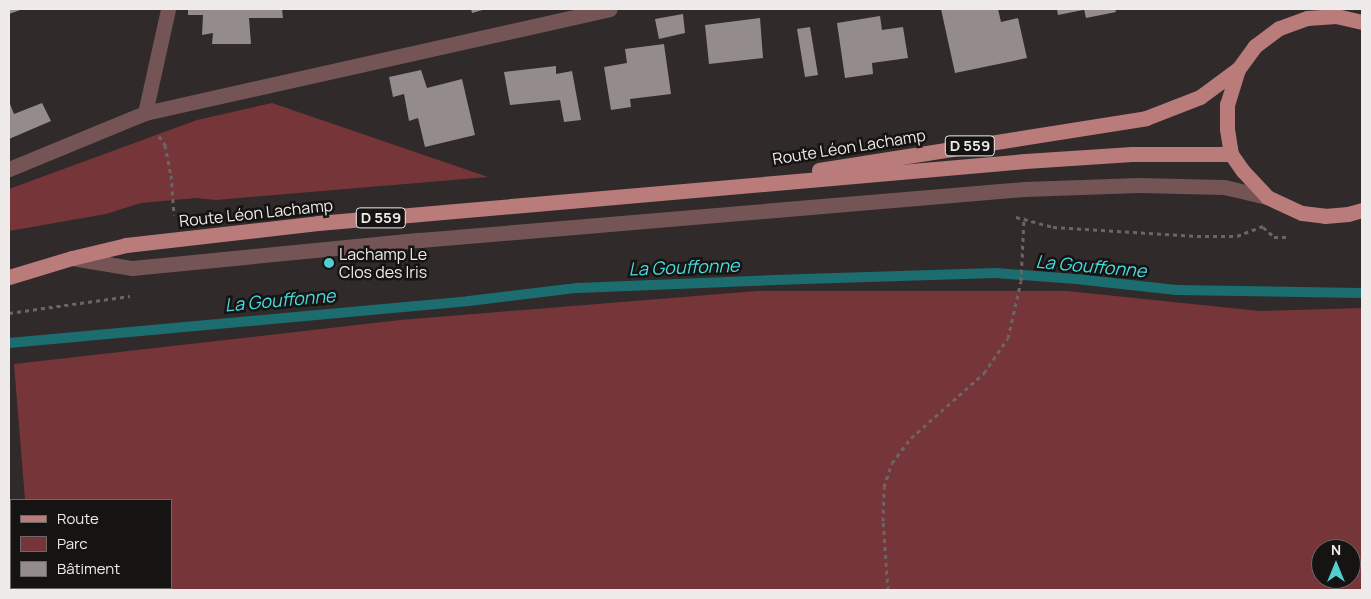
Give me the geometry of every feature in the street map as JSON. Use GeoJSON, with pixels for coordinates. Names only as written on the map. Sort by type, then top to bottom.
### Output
{"type":"FeatureCollection","features":[{"type":"Feature","properties":{"kind":"main road"},"geometry":{"type":"LineString","coordinates":[[1362,22],[1339,12],[1307,18],[1279,28],[1255,46],[1238,69],[1227,104],[1227,129],[1231,154],[1243,171],[1267,197],[1302,213],[1326,216],[1348,214],[1362,210]]}},
{"type":"Feature","properties":{"kind":"main road","name":"Route Léon Lachamp"},"geometry":{"type":"LineString","coordinates":[[691,190],[1146,118],[1200,97],[1238,69]]}},
{"type":"Feature","properties":{"kind":"main road","name":"Route Léon Lachamp"},"geometry":{"type":"LineString","coordinates":[[9,277],[72,258],[126,245],[299,225],[691,190],[1132,154],[1231,154]]}},
{"type":"Feature","properties":{"kind":"street"},"geometry":{"type":"LineString","coordinates":[[145,113],[168,9]]}},
{"type":"Feature","properties":{"kind":"street"},"geometry":{"type":"LineString","coordinates":[[9,169],[145,113],[610,9]]}},
{"type":"Feature","properties":{"kind":"street"},"geometry":{"type":"LineString","coordinates":[[72,258],[132,268],[430,239],[1024,189],[1139,185],[1224,186],[1267,197]]}},
{"type":"Feature","properties":{"kind":"path"},"geometry":{"type":"LineString","coordinates":[[145,113],[165,145],[171,176],[174,216]]}},
{"type":"Feature","properties":{"kind":"path"},"geometry":{"type":"LineString","coordinates":[[1007,214],[1052,227],[1150,234],[1237,236],[1262,226]]}},
{"type":"Feature","properties":{"kind":"path"},"geometry":{"type":"LineString","coordinates":[[888,590],[883,521],[884,496],[892,463],[911,438],[984,373],[1008,338],[1021,282],[1023,244]]}},
{"type":"Feature","properties":{"kind":"green space"},"geometry":{"type":"Polygon","coordinates":[[[272,103],[488,177],[216,200],[196,198],[141,203],[106,214],[9,231],[9,189],[197,120],[272,103]]]}},
{"type":"Feature","properties":{"kind":"green space"},"geometry":{"type":"Polygon","coordinates":[[[757,291],[1067,291],[1260,311],[1362,308],[1362,590],[9,590],[10,522],[10,589],[172,589],[172,499],[25,499],[14,364],[400,320],[757,291]]]}},
{"type":"Feature","properties":{"kind":"building"},"geometry":{"type":"Polygon","coordinates":[[[9,9],[23,9],[9,14],[9,9]]]}},
{"type":"Feature","properties":{"kind":"building"},"geometry":{"type":"Polygon","coordinates":[[[188,9],[282,9],[283,18],[249,18],[251,44],[212,44],[213,33],[202,35],[203,15],[188,15],[188,9]]]}},
{"type":"Feature","properties":{"kind":"building"},"geometry":{"type":"Polygon","coordinates":[[[471,9],[486,9],[472,13],[471,9]]]}},
{"type":"Feature","properties":{"kind":"building"},"geometry":{"type":"Polygon","coordinates":[[[941,9],[998,9],[1001,22],[1018,18],[1027,58],[955,73],[941,9]]]}},
{"type":"Feature","properties":{"kind":"building"},"geometry":{"type":"Polygon","coordinates":[[[1057,9],[1083,9],[1083,10],[1058,15],[1057,9]]]}},
{"type":"Feature","properties":{"kind":"building"},"geometry":{"type":"Polygon","coordinates":[[[1084,9],[1115,9],[1116,12],[1086,18],[1084,9]]]}},
{"type":"Feature","properties":{"kind":"building"},"geometry":{"type":"Polygon","coordinates":[[[683,14],[685,33],[659,39],[655,19],[683,14]]]}},
{"type":"Feature","properties":{"kind":"building"},"geometry":{"type":"Polygon","coordinates":[[[880,16],[882,30],[903,27],[908,58],[872,63],[873,74],[845,78],[837,23],[880,16]]]}},
{"type":"Feature","properties":{"kind":"building"},"geometry":{"type":"Polygon","coordinates":[[[760,18],[763,58],[709,64],[705,25],[760,18]]]}},
{"type":"Feature","properties":{"kind":"building"},"geometry":{"type":"Polygon","coordinates":[[[810,27],[818,75],[805,77],[797,29],[810,27]]]}},
{"type":"Feature","properties":{"kind":"building"},"geometry":{"type":"Polygon","coordinates":[[[664,44],[671,94],[630,99],[631,107],[611,110],[604,67],[627,63],[625,49],[664,44]]]}},
{"type":"Feature","properties":{"kind":"building"},"geometry":{"type":"Polygon","coordinates":[[[556,66],[556,74],[572,71],[581,120],[564,122],[560,100],[510,105],[504,72],[556,66]]]}},
{"type":"Feature","properties":{"kind":"building"},"geometry":{"type":"Polygon","coordinates":[[[421,70],[427,88],[462,79],[475,135],[425,147],[418,118],[409,121],[404,94],[393,97],[389,77],[421,70]]]}},
{"type":"Feature","properties":{"kind":"building"},"geometry":{"type":"Polygon","coordinates":[[[42,103],[51,121],[9,139],[9,105],[14,114],[42,103]]]}},
{"type":"Feature","properties":{"kind":"waterway","name":"La Gouffonne"},"geometry":{"type":"LineString","coordinates":[[9,343],[469,301],[577,288],[804,279],[996,273],[1076,279],[1176,290],[1362,293]]}},
{"type":"Feature","properties":{"kind":"place","name":"Lachamp Le Clos des Iris"},"geometry":{"type":"Point","coordinates":[329,263]}}]}
